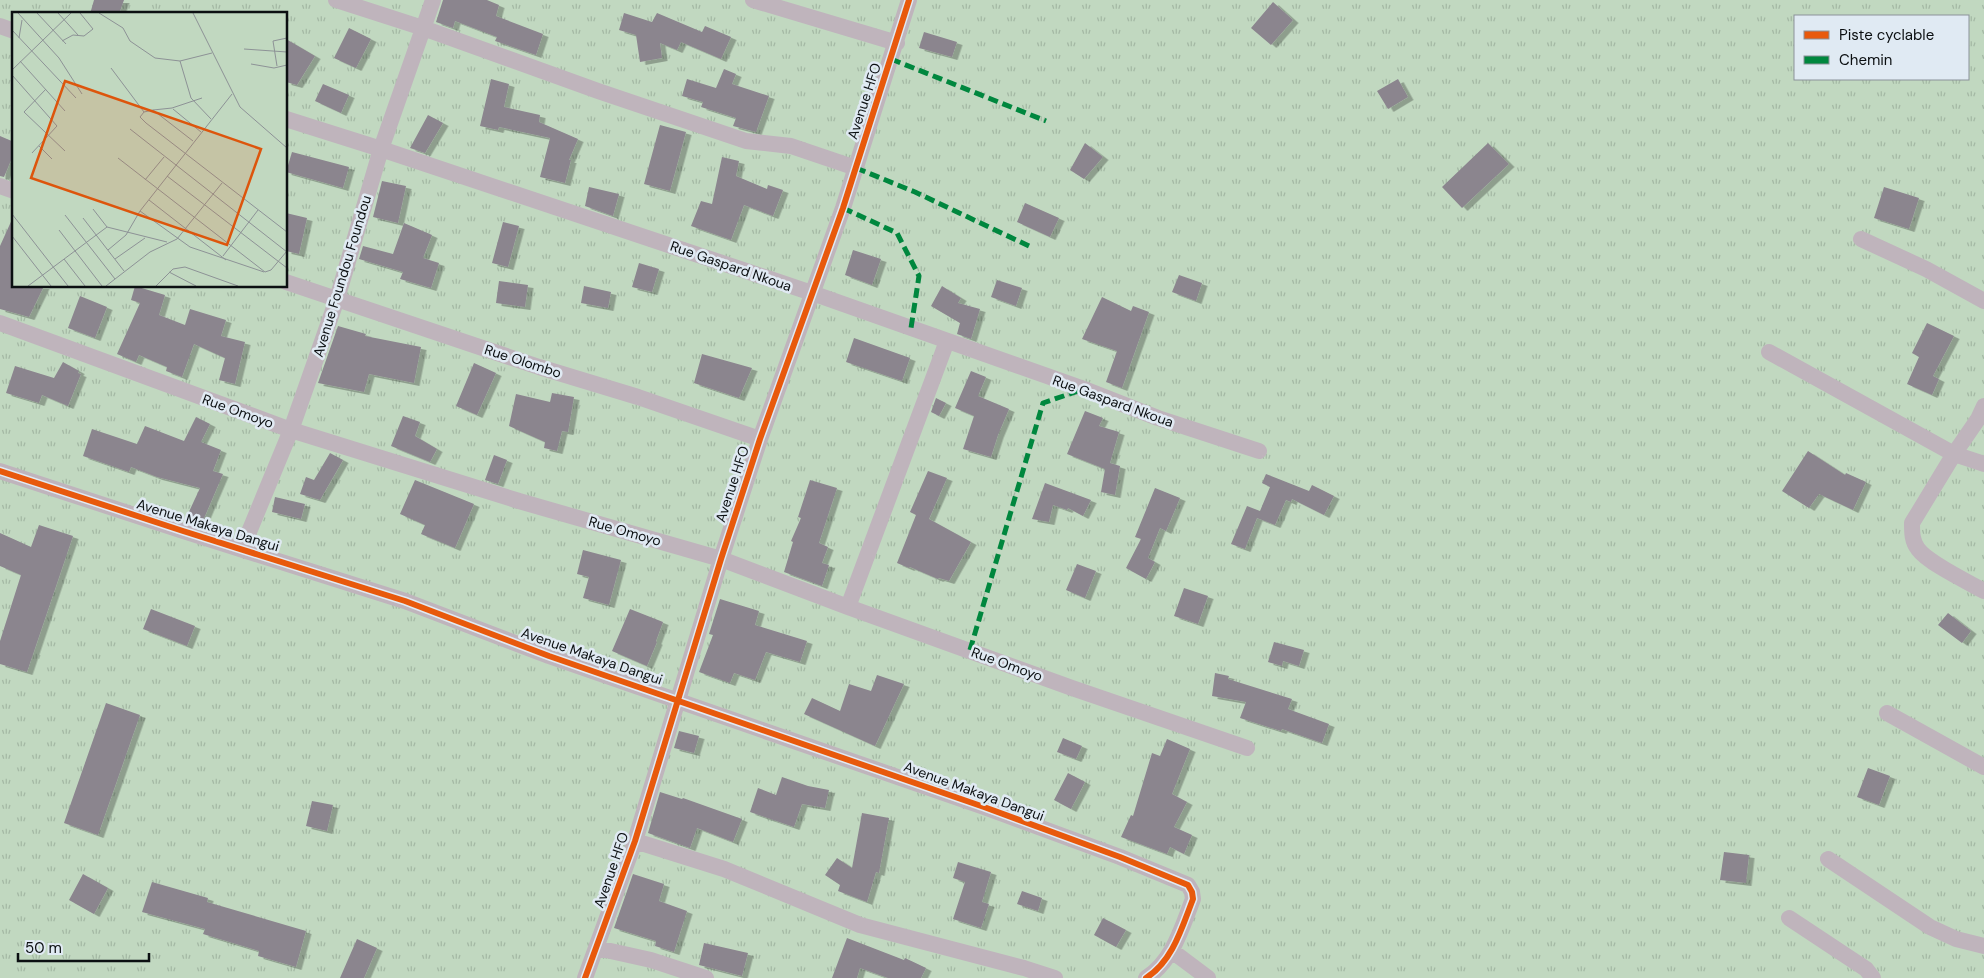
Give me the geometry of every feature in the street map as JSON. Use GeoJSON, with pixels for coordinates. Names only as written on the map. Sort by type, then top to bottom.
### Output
{"type":"FeatureCollection","features":[{"type":"Feature","properties":{"kind":"street"},"geometry":{"type":"LineString","coordinates":[[336,0],[423,28],[598,91],[746,141],[791,146],[856,168]]}},
{"type":"Feature","properties":{"kind":"street","name":"Avenue Foundou Foundou"},"geometry":{"type":"LineString","coordinates":[[242,549],[291,430],[337,299],[381,149],[433,0]]}},
{"type":"Feature","properties":{"kind":"street"},"geometry":{"type":"LineString","coordinates":[[753,0],[897,42]]}},
{"type":"Feature","properties":{"kind":"street","name":"Avenue HFO"},"geometry":{"type":"LineString","coordinates":[[585,978],[635,841],[721,559],[760,439],[856,168],[910,0]]}},
{"type":"Feature","properties":{"kind":"street"},"geometry":{"type":"LineString","coordinates":[[0,26],[12,30]]}},
{"type":"Feature","properties":{"kind":"street","name":"Rue Gaspard Nkoua"},"geometry":{"type":"LineString","coordinates":[[288,120],[812,294],[1084,389],[1158,418],[1259,451]]}},
{"type":"Feature","properties":{"kind":"street"},"geometry":{"type":"LineString","coordinates":[[0,186],[12,190]]}},
{"type":"Feature","properties":{"kind":"street"},"geometry":{"type":"LineString","coordinates":[[1861,240],[1926,269],[1984,301]]}},
{"type":"Feature","properties":{"kind":"street","name":"Rue Olombo"},"geometry":{"type":"LineString","coordinates":[[288,283],[495,353],[638,397],[760,439]]}},
{"type":"Feature","properties":{"kind":"street","name":"Rue Omoyo"},"geometry":{"type":"LineString","coordinates":[[0,323],[291,430],[519,501],[721,559],[1072,688],[1247,748]]}},
{"type":"Feature","properties":{"kind":"street"},"geometry":{"type":"LineString","coordinates":[[848,607],[947,341]]}},
{"type":"Feature","properties":{"kind":"street"},"geometry":{"type":"LineString","coordinates":[[1769,352],[1954,454],[1984,464]]}},
{"type":"Feature","properties":{"kind":"street"},"geometry":{"type":"LineString","coordinates":[[1984,406],[1978,419],[1954,454],[1912,523],[1912,535],[1918,549],[1926,558],[1984,591]]}},
{"type":"Feature","properties":{"kind":"street","name":"Avenue Makaya Dangui"},"geometry":{"type":"LineString","coordinates":[[0,471],[406,601],[549,656],[678,699],[1120,857],[1188,885],[1192,892],[1193,899],[1172,951]]}},
{"type":"Feature","properties":{"kind":"street"},"geometry":{"type":"LineString","coordinates":[[1887,713],[1984,767]]}},
{"type":"Feature","properties":{"kind":"street"},"geometry":{"type":"LineString","coordinates":[[635,841],[733,872],[860,924],[1015,965],[1055,978]]}},
{"type":"Feature","properties":{"kind":"street"},"geometry":{"type":"LineString","coordinates":[[1828,859],[1930,927],[1956,939],[1984,946]]}},
{"type":"Feature","properties":{"kind":"street"},"geometry":{"type":"LineString","coordinates":[[1789,918],[1866,969],[1873,978]]}},
{"type":"Feature","properties":{"kind":"street"},"geometry":{"type":"LineString","coordinates":[[597,948],[651,960],[706,978]]}},
{"type":"Feature","properties":{"kind":"street"},"geometry":{"type":"LineString","coordinates":[[1146,978],[1153,974],[1172,951],[1208,978]]}},
{"type":"Feature","properties":{"kind":"green space"},"geometry":{"type":"Polygon","coordinates":[[[0,0],[1984,0],[1984,978],[0,978],[0,0]]]}},
{"type":"Feature","properties":{"kind":"building"},"geometry":{"type":"Polygon","coordinates":[[[94,0],[124,0],[120,12],[91,12],[94,0]]]}},
{"type":"Feature","properties":{"kind":"building"},"geometry":{"type":"Polygon","coordinates":[[[443,0],[487,0],[499,5],[496,16],[543,34],[536,55],[495,41],[497,37],[455,21],[453,28],[436,22],[443,0]]]}},
{"type":"Feature","properties":{"kind":"building"},"geometry":{"type":"Polygon","coordinates":[[[1273,2],[1293,20],[1271,45],[1251,28],[1273,2]]]}},
{"type":"Feature","properties":{"kind":"building"},"geometry":{"type":"Polygon","coordinates":[[[624,13],[652,22],[657,13],[702,32],[705,26],[731,37],[721,59],[681,42],[677,50],[660,43],[662,58],[640,62],[636,35],[619,30],[624,13]]]}},
{"type":"Feature","properties":{"kind":"building"},"geometry":{"type":"Polygon","coordinates":[[[349,28],[371,39],[356,68],[334,58],[349,28]]]}},
{"type":"Feature","properties":{"kind":"building"},"geometry":{"type":"Polygon","coordinates":[[[924,32],[957,42],[952,57],[919,48],[924,32]]]}},
{"type":"Feature","properties":{"kind":"building"},"geometry":{"type":"Polygon","coordinates":[[[288,40],[315,56],[297,85],[288,83],[288,40]]]}},
{"type":"Feature","properties":{"kind":"building"},"geometry":{"type":"Polygon","coordinates":[[[724,69],[736,74],[732,84],[769,96],[756,132],[733,126],[736,118],[701,107],[703,102],[682,96],[687,79],[716,88],[724,69]]]}},
{"type":"Feature","properties":{"kind":"building"},"geometry":{"type":"Polygon","coordinates":[[[491,79],[509,84],[504,107],[540,115],[539,122],[578,139],[569,160],[571,160],[565,183],[540,177],[550,138],[499,127],[498,130],[480,126],[491,79]]]}},
{"type":"Feature","properties":{"kind":"building"},"geometry":{"type":"Polygon","coordinates":[[[1398,79],[1408,97],[1388,109],[1377,91],[1398,79]]]}},
{"type":"Feature","properties":{"kind":"building"},"geometry":{"type":"Polygon","coordinates":[[[323,84],[349,95],[341,113],[315,101],[323,84]]]}},
{"type":"Feature","properties":{"kind":"building"},"geometry":{"type":"Polygon","coordinates":[[[428,115],[443,123],[425,153],[410,148],[428,115]]]}},
{"type":"Feature","properties":{"kind":"building"},"geometry":{"type":"Polygon","coordinates":[[[660,125],[686,132],[670,191],[644,184],[660,125]]]}},
{"type":"Feature","properties":{"kind":"building"},"geometry":{"type":"Polygon","coordinates":[[[0,136],[12,141],[12,158],[4,177],[0,176],[0,136]]]}},
{"type":"Feature","properties":{"kind":"building"},"geometry":{"type":"Polygon","coordinates":[[[1085,143],[1103,157],[1084,179],[1070,170],[1085,143]]]}},
{"type":"Feature","properties":{"kind":"building"},"geometry":{"type":"Polygon","coordinates":[[[1488,143],[1509,164],[1462,208],[1442,187],[1488,143]]]}},
{"type":"Feature","properties":{"kind":"building"},"geometry":{"type":"Polygon","coordinates":[[[292,152],[349,167],[343,188],[288,173],[292,152]]]}},
{"type":"Feature","properties":{"kind":"building"},"geometry":{"type":"Polygon","coordinates":[[[722,157],[739,161],[736,176],[767,189],[768,185],[783,190],[773,216],[744,205],[731,240],[691,226],[701,201],[712,204],[722,157]]]}},
{"type":"Feature","properties":{"kind":"building"},"geometry":{"type":"Polygon","coordinates":[[[382,181],[406,186],[398,223],[373,217],[382,181]]]}},
{"type":"Feature","properties":{"kind":"building"},"geometry":{"type":"Polygon","coordinates":[[[589,187],[619,194],[613,216],[585,206],[589,187]]]}},
{"type":"Feature","properties":{"kind":"building"},"geometry":{"type":"Polygon","coordinates":[[[1884,187],[1919,198],[1909,229],[1874,218],[1884,187]]]}},
{"type":"Feature","properties":{"kind":"building"},"geometry":{"type":"Polygon","coordinates":[[[1025,203],[1059,218],[1050,237],[1017,222],[1025,203]]]}},
{"type":"Feature","properties":{"kind":"building"},"geometry":{"type":"Polygon","coordinates":[[[288,213],[307,218],[299,254],[288,251],[288,213]]]}},
{"type":"Feature","properties":{"kind":"building"},"geometry":{"type":"Polygon","coordinates":[[[12,219],[12,288],[43,288],[29,317],[0,309],[0,246],[12,219]]]}},
{"type":"Feature","properties":{"kind":"building"},"geometry":{"type":"Polygon","coordinates":[[[503,222],[519,226],[508,267],[492,263],[503,222]]]}},
{"type":"Feature","properties":{"kind":"building"},"geometry":{"type":"Polygon","coordinates":[[[404,223],[432,235],[423,258],[439,263],[431,288],[400,279],[403,272],[359,259],[363,246],[393,254],[404,223]]]}},
{"type":"Feature","properties":{"kind":"building"},"geometry":{"type":"Polygon","coordinates":[[[853,250],[881,259],[872,285],[845,275],[853,250]]]}},
{"type":"Feature","properties":{"kind":"building"},"geometry":{"type":"Polygon","coordinates":[[[639,263],[659,269],[652,292],[632,287],[639,263]]]}},
{"type":"Feature","properties":{"kind":"building"},"geometry":{"type":"Polygon","coordinates":[[[1179,275],[1202,283],[1196,301],[1172,292],[1179,275]]]}},
{"type":"Feature","properties":{"kind":"building"},"geometry":{"type":"Polygon","coordinates":[[[997,280],[1022,288],[1016,306],[991,297],[997,280]]]}},
{"type":"Feature","properties":{"kind":"building"},"geometry":{"type":"Polygon","coordinates":[[[499,281],[528,285],[525,307],[496,303],[499,281]]]}},
{"type":"Feature","properties":{"kind":"building"},"geometry":{"type":"Polygon","coordinates":[[[584,286],[611,292],[608,308],[581,303],[584,286]]]}},
{"type":"Feature","properties":{"kind":"building"},"geometry":{"type":"Polygon","coordinates":[[[942,286],[961,298],[958,303],[980,309],[971,339],[957,334],[960,323],[931,306],[942,286]]]}},
{"type":"Feature","properties":{"kind":"building"},"geometry":{"type":"Polygon","coordinates":[[[134,288],[142,288],[165,295],[159,315],[185,325],[190,309],[226,320],[221,336],[245,342],[235,384],[219,380],[225,358],[194,344],[182,377],[166,371],[167,367],[139,355],[136,362],[117,354],[140,303],[131,300],[134,288]]]}},
{"type":"Feature","properties":{"kind":"building"},"geometry":{"type":"Polygon","coordinates":[[[80,296],[107,307],[95,338],[68,328],[80,296]]]}},
{"type":"Feature","properties":{"kind":"building"},"geometry":{"type":"Polygon","coordinates":[[[1102,297],[1131,311],[1133,306],[1149,312],[1122,388],[1106,382],[1117,351],[1082,339],[1102,297]]]}},
{"type":"Feature","properties":{"kind":"building"},"geometry":{"type":"Polygon","coordinates":[[[1927,323],[1954,336],[1933,376],[1939,379],[1932,395],[1907,384],[1919,357],[1912,353],[1927,323]]]}},
{"type":"Feature","properties":{"kind":"building"},"geometry":{"type":"Polygon","coordinates":[[[338,326],[366,334],[365,336],[421,347],[414,383],[369,374],[364,392],[318,383],[338,326]]]}},
{"type":"Feature","properties":{"kind":"building"},"geometry":{"type":"Polygon","coordinates":[[[854,338],[910,358],[902,381],[846,362],[854,338]]]}},
{"type":"Feature","properties":{"kind":"building"},"geometry":{"type":"Polygon","coordinates":[[[702,354],[752,368],[739,398],[694,383],[702,354]]]}},
{"type":"Feature","properties":{"kind":"building"},"geometry":{"type":"Polygon","coordinates":[[[63,362],[81,374],[68,406],[42,395],[39,403],[6,393],[15,366],[54,378],[63,362]]]}},
{"type":"Feature","properties":{"kind":"building"},"geometry":{"type":"Polygon","coordinates":[[[474,363],[496,373],[477,415],[456,406],[474,363]]]}},
{"type":"Feature","properties":{"kind":"building"},"geometry":{"type":"Polygon","coordinates":[[[971,371],[986,377],[978,396],[1009,409],[991,457],[963,449],[974,416],[955,408],[971,371]]]}},
{"type":"Feature","properties":{"kind":"building"},"geometry":{"type":"Polygon","coordinates":[[[552,393],[574,397],[568,432],[562,431],[557,451],[544,448],[545,442],[509,426],[516,394],[550,402],[552,393]]]}},
{"type":"Feature","properties":{"kind":"building"},"geometry":{"type":"Polygon","coordinates":[[[936,398],[946,403],[939,416],[931,412],[936,398]]]}},
{"type":"Feature","properties":{"kind":"building"},"geometry":{"type":"Polygon","coordinates":[[[1085,411],[1103,418],[1099,426],[1119,432],[1110,463],[1120,466],[1115,495],[1101,492],[1105,469],[1067,454],[1085,411]]]}},
{"type":"Feature","properties":{"kind":"building"},"geometry":{"type":"Polygon","coordinates":[[[403,416],[420,422],[415,436],[437,449],[430,462],[391,446],[403,416]]]}},
{"type":"Feature","properties":{"kind":"building"},"geometry":{"type":"Polygon","coordinates":[[[196,417],[210,424],[201,442],[221,450],[213,471],[223,474],[202,523],[187,516],[200,488],[157,477],[131,467],[129,472],[83,456],[92,429],[137,444],[145,426],[184,441],[196,417]]]}},
{"type":"Feature","properties":{"kind":"building"},"geometry":{"type":"Polygon","coordinates":[[[1808,451],[1845,475],[1846,473],[1866,482],[1853,510],[1819,494],[1809,508],[1782,491],[1808,451]]]}},
{"type":"Feature","properties":{"kind":"building"},"geometry":{"type":"Polygon","coordinates":[[[330,453],[343,460],[320,500],[300,494],[306,477],[314,480],[330,453]]]}},
{"type":"Feature","properties":{"kind":"building"},"geometry":{"type":"Polygon","coordinates":[[[494,455],[507,460],[498,484],[485,480],[494,455]]]}},
{"type":"Feature","properties":{"kind":"building"},"geometry":{"type":"Polygon","coordinates":[[[928,471],[947,478],[929,519],[971,542],[949,581],[938,579],[897,563],[916,515],[910,512],[928,471]]]}},
{"type":"Feature","properties":{"kind":"building"},"geometry":{"type":"Polygon","coordinates":[[[1266,474],[1309,491],[1312,485],[1334,496],[1324,515],[1292,499],[1291,502],[1286,500],[1275,525],[1257,518],[1245,549],[1231,544],[1247,506],[1260,511],[1270,487],[1262,483],[1266,474]]]}},
{"type":"Feature","properties":{"kind":"building"},"geometry":{"type":"Polygon","coordinates":[[[415,480],[474,504],[455,548],[421,534],[425,525],[400,514],[415,480]]]}},
{"type":"Feature","properties":{"kind":"building"},"geometry":{"type":"Polygon","coordinates":[[[810,480],[837,488],[819,543],[828,547],[822,563],[829,565],[822,586],[784,572],[793,542],[791,541],[801,518],[798,517],[810,480]]]}},
{"type":"Feature","properties":{"kind":"building"},"geometry":{"type":"Polygon","coordinates":[[[1045,483],[1091,500],[1083,516],[1068,508],[1067,510],[1053,505],[1049,522],[1032,519],[1045,483]]]}},
{"type":"Feature","properties":{"kind":"building"},"geometry":{"type":"Polygon","coordinates":[[[1155,488],[1180,498],[1166,531],[1160,528],[1148,558],[1155,562],[1146,579],[1126,568],[1141,539],[1135,537],[1155,488]]]}},
{"type":"Feature","properties":{"kind":"building"},"geometry":{"type":"Polygon","coordinates":[[[275,497],[305,504],[301,519],[272,512],[275,497]]]}},
{"type":"Feature","properties":{"kind":"building"},"geometry":{"type":"Polygon","coordinates":[[[39,525],[73,536],[27,672],[0,664],[0,641],[21,575],[0,566],[0,533],[31,547],[39,525]]]}},
{"type":"Feature","properties":{"kind":"building"},"geometry":{"type":"Polygon","coordinates":[[[583,550],[621,560],[609,605],[583,598],[589,577],[577,574],[583,550]]]}},
{"type":"Feature","properties":{"kind":"building"},"geometry":{"type":"Polygon","coordinates":[[[1077,564],[1096,571],[1085,598],[1066,590],[1077,564]]]}},
{"type":"Feature","properties":{"kind":"building"},"geometry":{"type":"Polygon","coordinates":[[[1184,588],[1208,596],[1198,624],[1174,616],[1184,588]]]}},
{"type":"Feature","properties":{"kind":"building"},"geometry":{"type":"Polygon","coordinates":[[[720,599],[759,611],[755,625],[807,641],[800,662],[766,652],[755,680],[734,673],[730,683],[699,672],[713,635],[709,634],[720,599]]]}},
{"type":"Feature","properties":{"kind":"building"},"geometry":{"type":"Polygon","coordinates":[[[151,609],[195,626],[187,646],[143,629],[151,609]]]}},
{"type":"Feature","properties":{"kind":"building"},"geometry":{"type":"Polygon","coordinates":[[[630,609],[663,622],[647,666],[612,651],[630,609]]]}},
{"type":"Feature","properties":{"kind":"building"},"geometry":{"type":"Polygon","coordinates":[[[1948,613],[1971,631],[1962,643],[1938,625],[1948,613]]]}},
{"type":"Feature","properties":{"kind":"building"},"geometry":{"type":"Polygon","coordinates":[[[1274,642],[1304,650],[1299,666],[1283,661],[1282,666],[1268,662],[1274,642]]]}},
{"type":"Feature","properties":{"kind":"building"},"geometry":{"type":"Polygon","coordinates":[[[1215,673],[1229,676],[1228,679],[1292,699],[1288,709],[1329,724],[1322,743],[1282,729],[1281,731],[1240,718],[1246,702],[1212,696],[1215,673]]]}},
{"type":"Feature","properties":{"kind":"building"},"geometry":{"type":"Polygon","coordinates":[[[877,675],[904,684],[875,746],[804,714],[812,698],[840,711],[849,684],[871,691],[877,675]]]}},
{"type":"Feature","properties":{"kind":"building"},"geometry":{"type":"Polygon","coordinates":[[[106,703],[140,715],[98,835],[64,823],[106,703]]]}},
{"type":"Feature","properties":{"kind":"building"},"geometry":{"type":"Polygon","coordinates":[[[679,731],[699,736],[694,753],[674,748],[679,731]]]}},
{"type":"Feature","properties":{"kind":"building"},"geometry":{"type":"Polygon","coordinates":[[[1063,738],[1082,746],[1076,759],[1057,752],[1063,738]]]}},
{"type":"Feature","properties":{"kind":"building"},"geometry":{"type":"Polygon","coordinates":[[[1167,739],[1190,749],[1172,794],[1187,802],[1174,827],[1192,835],[1184,854],[1170,847],[1167,854],[1121,837],[1131,815],[1133,816],[1152,753],[1160,756],[1167,739]]]}},
{"type":"Feature","properties":{"kind":"building"},"geometry":{"type":"Polygon","coordinates":[[[1868,768],[1890,776],[1879,805],[1857,797],[1868,768]]]}},
{"type":"Feature","properties":{"kind":"building"},"geometry":{"type":"Polygon","coordinates":[[[1068,773],[1085,782],[1071,809],[1054,800],[1068,773]]]}},
{"type":"Feature","properties":{"kind":"building"},"geometry":{"type":"Polygon","coordinates":[[[782,777],[808,786],[829,790],[825,808],[802,804],[794,827],[750,812],[758,788],[776,795],[782,777]]]}},
{"type":"Feature","properties":{"kind":"building"},"geometry":{"type":"Polygon","coordinates":[[[660,792],[742,819],[733,842],[697,828],[690,848],[648,833],[660,792]]]}},
{"type":"Feature","properties":{"kind":"building"},"geometry":{"type":"Polygon","coordinates":[[[312,801],[333,805],[327,831],[306,826],[312,801]]]}},
{"type":"Feature","properties":{"kind":"building"},"geometry":{"type":"Polygon","coordinates":[[[862,813],[889,818],[879,873],[876,872],[867,902],[838,891],[840,885],[825,875],[837,858],[852,868],[862,813]]]}},
{"type":"Feature","properties":{"kind":"building"},"geometry":{"type":"Polygon","coordinates":[[[1724,852],[1749,855],[1746,883],[1720,880],[1724,852]]]}},
{"type":"Feature","properties":{"kind":"building"},"geometry":{"type":"Polygon","coordinates":[[[958,862],[991,872],[982,902],[989,904],[981,928],[953,919],[965,882],[953,878],[958,862]]]}},
{"type":"Feature","properties":{"kind":"building"},"geometry":{"type":"Polygon","coordinates":[[[83,874],[108,888],[94,914],[69,900],[83,874]]]}},
{"type":"Feature","properties":{"kind":"building"},"geometry":{"type":"Polygon","coordinates":[[[633,874],[664,884],[659,901],[687,911],[674,952],[655,946],[656,941],[614,928],[633,874]]]}},
{"type":"Feature","properties":{"kind":"building"},"geometry":{"type":"Polygon","coordinates":[[[152,882],[208,898],[207,902],[306,931],[296,967],[258,956],[259,951],[203,934],[205,929],[142,912],[152,882]]]}},
{"type":"Feature","properties":{"kind":"building"},"geometry":{"type":"Polygon","coordinates":[[[1022,891],[1042,898],[1038,911],[1017,904],[1022,891]]]}},
{"type":"Feature","properties":{"kind":"building"},"geometry":{"type":"Polygon","coordinates":[[[1103,918],[1126,930],[1116,947],[1094,935],[1103,918]]]}},
{"type":"Feature","properties":{"kind":"building"},"geometry":{"type":"Polygon","coordinates":[[[847,938],[904,960],[905,958],[926,968],[921,978],[888,978],[860,968],[857,978],[832,978],[847,938]]]}},
{"type":"Feature","properties":{"kind":"building"},"geometry":{"type":"Polygon","coordinates":[[[357,939],[377,948],[364,978],[340,978],[357,939]]]}},
{"type":"Feature","properties":{"kind":"building"},"geometry":{"type":"Polygon","coordinates":[[[704,943],[748,953],[742,976],[699,965],[704,943]]]}},
{"type":"Feature","properties":{"kind":"marked path"},"geometry":{"type":"LineString","coordinates":[[891,59],[1046,121]]}},
{"type":"Feature","properties":{"kind":"marked path"},"geometry":{"type":"LineString","coordinates":[[856,168],[915,192],[1029,246]]}},
{"type":"Feature","properties":{"kind":"marked path"},"geometry":{"type":"LineString","coordinates":[[843,208],[897,233],[919,276],[911,328]]}},
{"type":"Feature","properties":{"kind":"marked path"},"geometry":{"type":"LineString","coordinates":[[970,650],[1043,403],[1084,389]]}},
{"type":"Feature","properties":{"kind":"cycle path"},"geometry":{"type":"LineString","coordinates":[[585,978],[635,841],[721,559],[760,439],[843,208],[909,0]]}},
{"type":"Feature","properties":{"kind":"cycle path"},"geometry":{"type":"LineString","coordinates":[[0,471],[405,601],[549,656],[984,807],[1120,857],[1188,885],[1193,899],[1176,943],[1163,962],[1146,978]]}}]}
